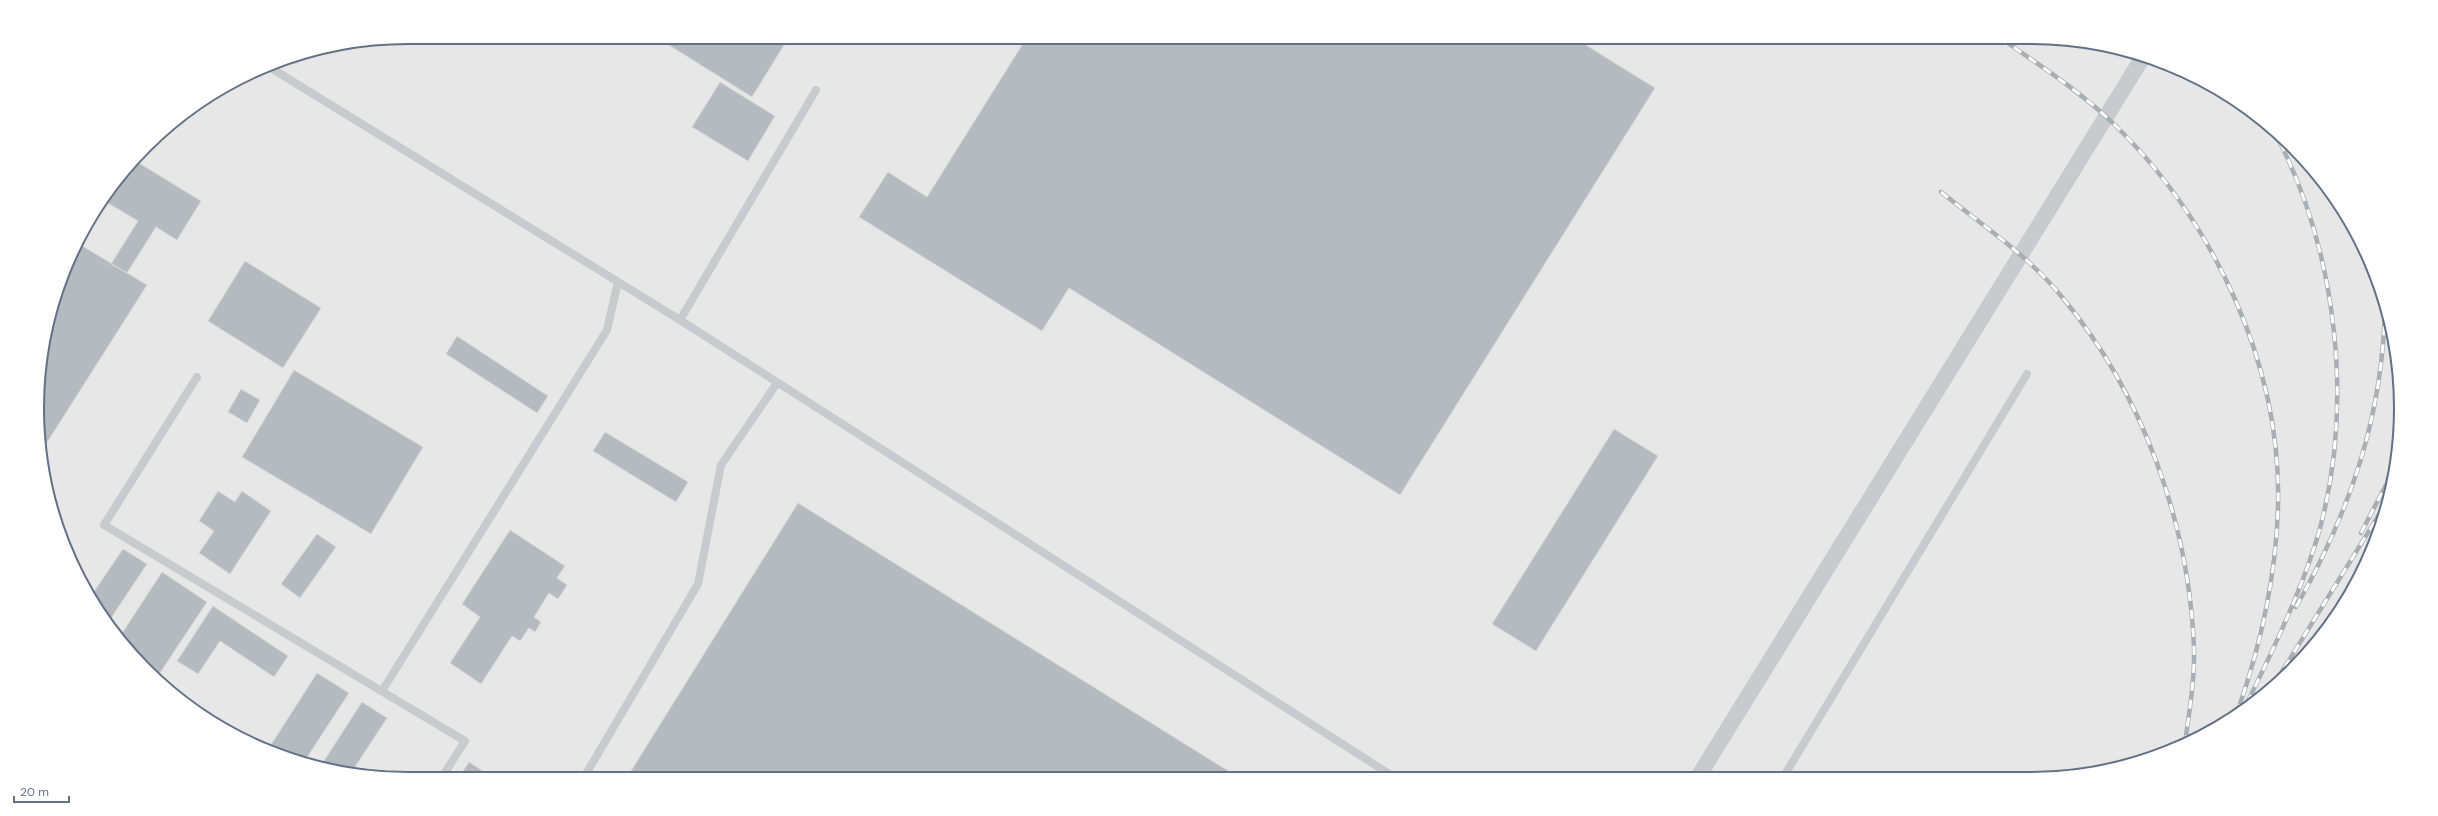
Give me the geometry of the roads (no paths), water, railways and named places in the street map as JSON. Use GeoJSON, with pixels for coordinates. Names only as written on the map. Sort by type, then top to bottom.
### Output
{"type":"FeatureCollection","features":[{"type":"Feature","properties":{"kind":"street"},"geometry":{"type":"LineString","coordinates":[[1700,772],[2141,61]]}},
{"type":"Feature","properties":{"kind":"lane"},"geometry":{"type":"LineString","coordinates":[[274,70],[680,320],[1386,772]]}},
{"type":"Feature","properties":{"kind":"lane"},"geometry":{"type":"LineString","coordinates":[[680,320],[816,90]]}},
{"type":"Feature","properties":{"kind":"lane"},"geometry":{"type":"LineString","coordinates":[[382,691],[606,330],[618,282]]}},
{"type":"Feature","properties":{"kind":"lane"},"geometry":{"type":"LineString","coordinates":[[1786,772],[2027,374]]}},
{"type":"Feature","properties":{"kind":"lane"},"geometry":{"type":"LineString","coordinates":[[197,377],[104,525],[465,741],[445,772]]}},
{"type":"Feature","properties":{"kind":"lane"},"geometry":{"type":"LineString","coordinates":[[587,772],[698,584],[721,465],[777,382]]}},
{"type":"Feature","properties":{"kind":"railway"},"geometry":{"type":"LineString","coordinates":[[2009,44],[2088,101],[2115,125],[2151,163],[2183,206],[2211,251],[2235,300],[2254,350],[2268,401],[2276,454],[2278,507],[2277,533],[2271,585],[2266,610],[2254,660],[2239,706]]}},
{"type":"Feature","properties":{"kind":"railway"},"geometry":{"type":"LineString","coordinates":[[2249,699],[2276,644],[2293,604],[2316,542],[2328,491],[2335,439],[2337,385],[2334,331],[2326,278],[2313,226],[2295,176],[2280,144]]}},
{"type":"Feature","properties":{"kind":"railway"},"geometry":{"type":"LineString","coordinates":[[1941,192],[2020,254],[2049,282],[2091,335],[2116,375],[2138,418],[2156,462],[2171,508],[2183,554],[2190,601],[2194,648],[2194,672],[2186,736]]}},
{"type":"Feature","properties":{"kind":"railway"},"geometry":{"type":"LineString","coordinates":[[2296,607],[2332,535],[2360,462],[2370,425],[2378,386],[2384,324]]}},
{"type":"Feature","properties":{"kind":"railway"},"geometry":{"type":"LineString","coordinates":[[2361,533],[2386,486]]}},
{"type":"Feature","properties":{"kind":"railway"},"geometry":{"type":"LineString","coordinates":[[2285,667],[2377,517]]}}]}
